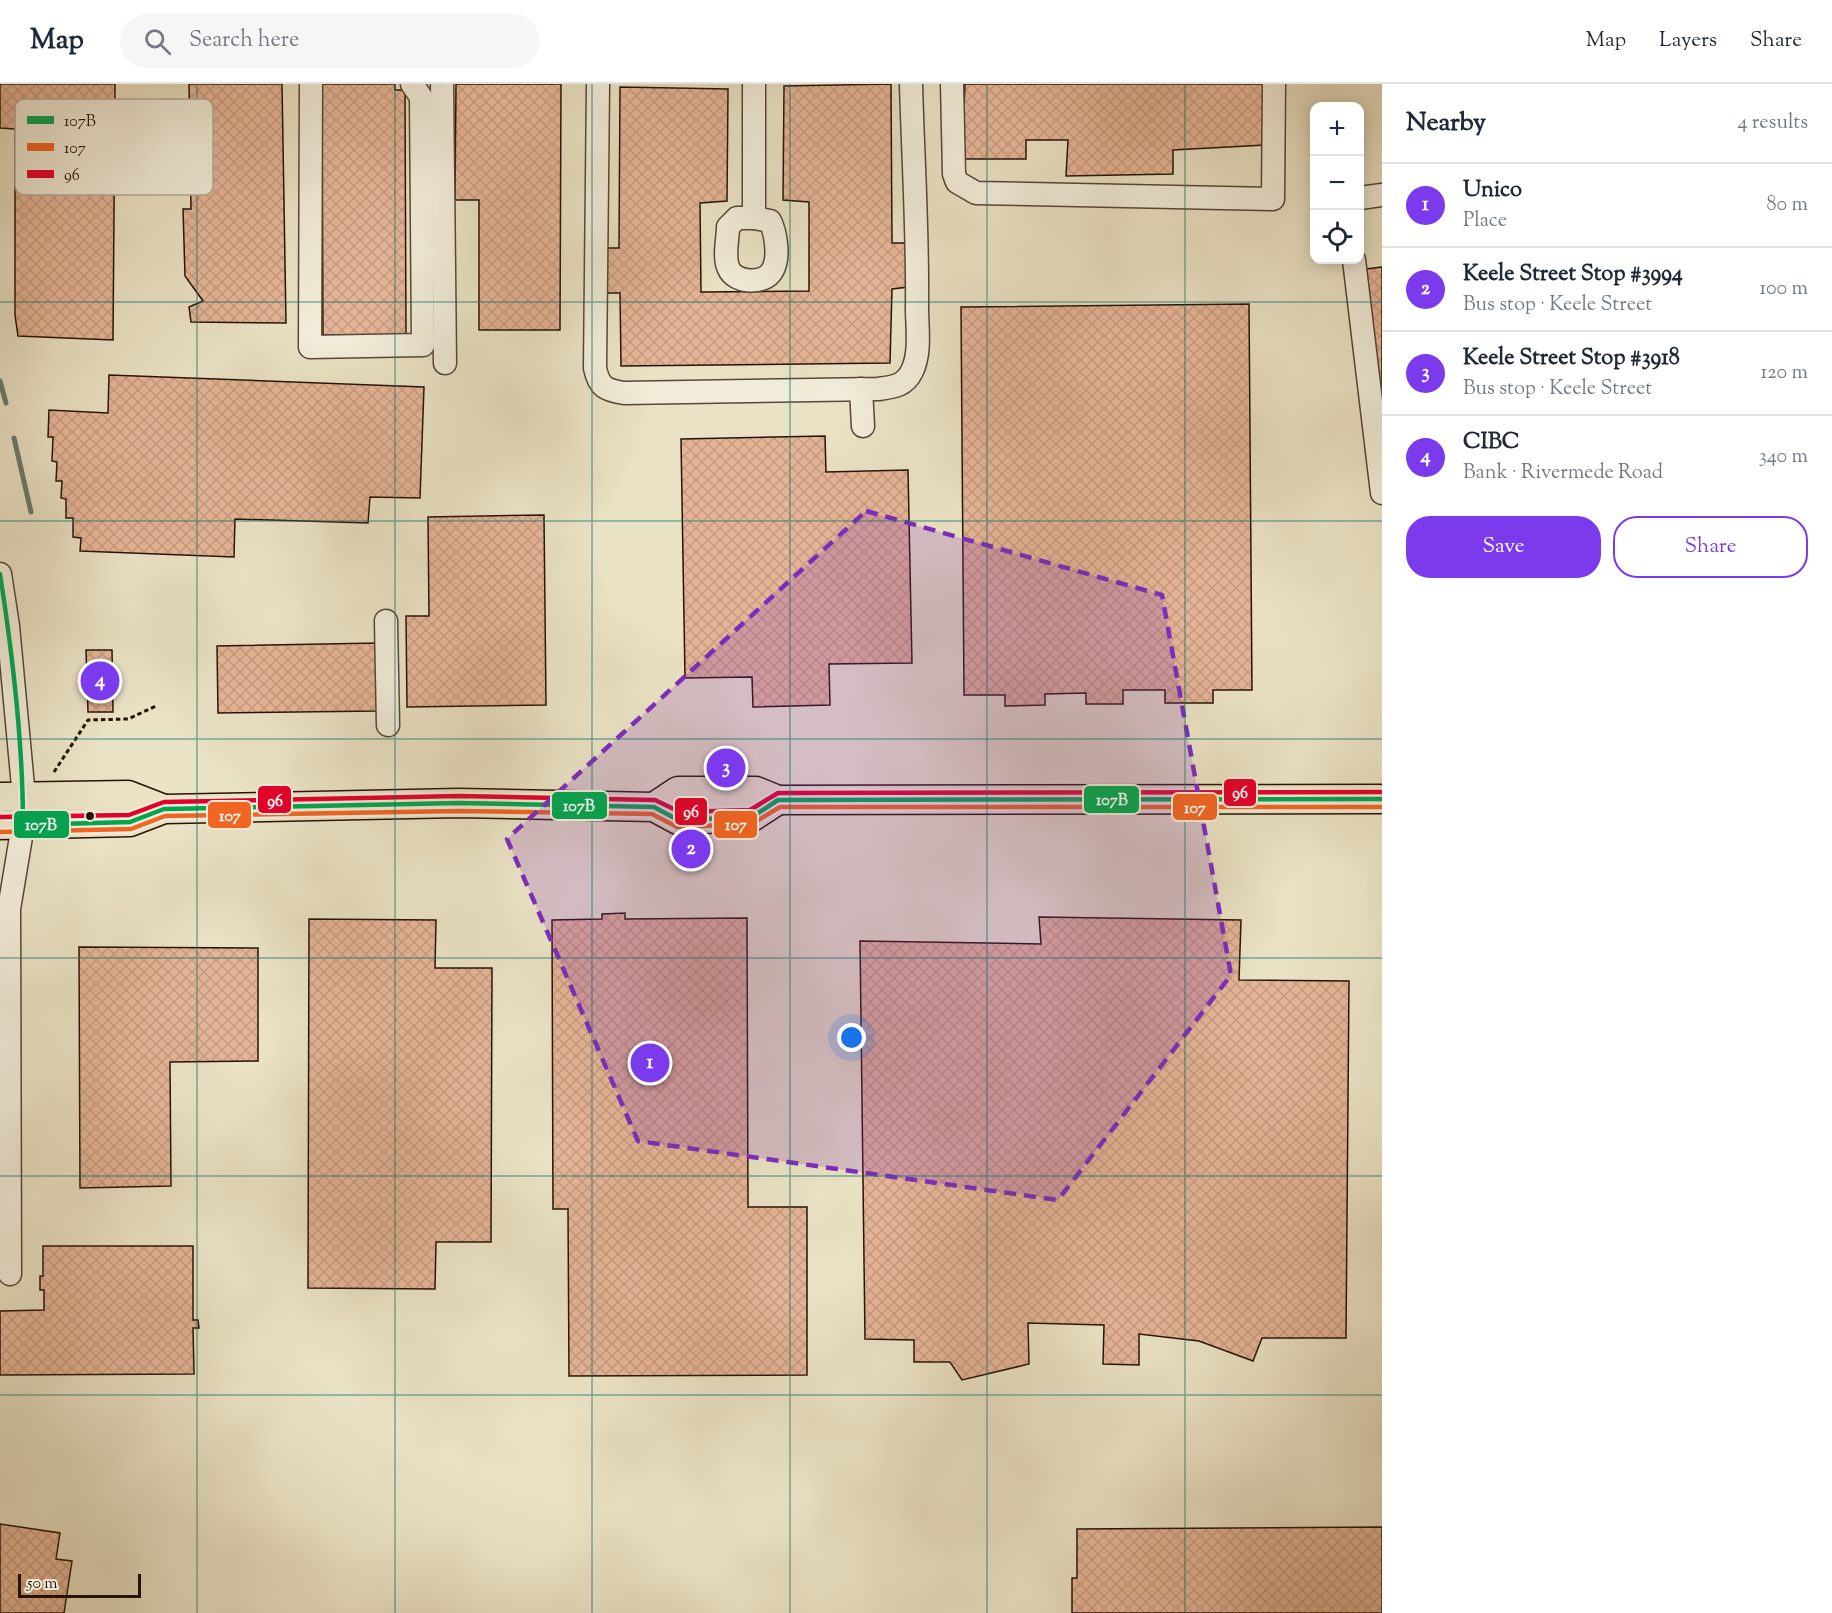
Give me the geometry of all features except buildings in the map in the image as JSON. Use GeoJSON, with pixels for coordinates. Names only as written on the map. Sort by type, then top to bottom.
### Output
{"type":"FeatureCollection","features":[{"type":"Feature","properties":{"kind":"main road"},"geometry":{"type":"LineString","coordinates":[[12,811],[128,795],[164,809],[459,803],[654,807],[678,791],[756,791],[778,800],[1382,800]]}},
{"type":"Feature","properties":{"kind":"street"},"geometry":{"type":"LineString","coordinates":[[310,84],[310,347],[423,345],[421,97],[412,84]]}},
{"type":"Feature","properties":{"kind":"street"},"geometry":{"type":"LineString","coordinates":[[442,84],[445,363]]}},
{"type":"Feature","properties":{"kind":"street"},"geometry":{"type":"LineString","coordinates":[[598,84],[595,356],[598,380],[604,387],[624,393],[861,389],[894,387],[905,382],[913,370],[917,348],[911,84]]}},
{"type":"Feature","properties":{"kind":"street"},"geometry":{"type":"LineString","coordinates":[[754,84],[754,218]]}},
{"type":"Feature","properties":{"kind":"street"},"geometry":{"type":"LineString","coordinates":[[952,84],[954,174],[957,182],[976,194],[1273,199],[1274,84]]}},
{"type":"Feature","properties":{"kind":"street"},"geometry":{"type":"LineString","coordinates":[[1364,197],[1382,195]]}},
{"type":"Feature","properties":{"kind":"street"},"geometry":{"type":"LineString","coordinates":[[1354,264],[1382,493]]}},
{"type":"Feature","properties":{"kind":"street"},"geometry":{"type":"LineString","coordinates":[[861,389],[863,426]]}},
{"type":"Feature","properties":{"kind":"street"},"geometry":{"type":"LineString","coordinates":[[0,574],[10,637],[12,811],[9,909],[10,1274]]}},
{"type":"Feature","properties":{"kind":"street"},"geometry":{"type":"LineString","coordinates":[[386,621],[388,725]]}},
{"type":"Feature","properties":{"kind":"path"},"geometry":{"type":"LineString","coordinates":[[54,772],[88,720],[129,719],[156,706]]}},
{"type":"Feature","properties":{"kind":"highlighted area"},"geometry":{"type":"Polygon","coordinates":[[[866,511],[1162,595],[1231,975],[1058,1200],[638,1141],[507,839],[866,511]]]}},
{"type":"Feature","properties":{"kind":"waterway"},"geometry":{"type":"LineString","coordinates":[[0,381],[6,403]]}},
{"type":"Feature","properties":{"kind":"waterway"},"geometry":{"type":"LineString","coordinates":[[14,438],[31,512]]}},
{"type":"Feature","properties":{"kind":"transit line","name":"107B"},"geometry":{"type":"LineString","coordinates":[[0,574],[16,699],[23,825],[130,822],[164,809],[459,803],[654,807],[678,820],[752,817],[778,800],[1382,799]]}},
{"type":"Feature","properties":{"kind":"transit line","name":"96"},"geometry":{"type":"LineString","coordinates":[[0,817],[129,815],[164,802],[459,796],[655,800],[680,812],[750,810],[778,793],[1382,792]]}},
{"type":"Feature","properties":{"kind":"transit line","name":"107"},"geometry":{"type":"LineString","coordinates":[[0,832],[131,829],[165,816],[459,811],[652,814],[677,827],[752,824],[780,807],[1382,807]]}},
{"type":"Feature","properties":{"kind":"place","name":"CIBC"},"geometry":{"type":"Point","coordinates":[100,681]}},
{"type":"Feature","properties":{"kind":"place","name":"Keele Street Stop #3918"},"geometry":{"type":"Point","coordinates":[726,768]}},
{"type":"Feature","properties":{"kind":"place","name":"Keele Street Stop #3994"},"geometry":{"type":"Point","coordinates":[691,849]}},
{"type":"Feature","properties":{"kind":"place","name":"Unico"},"geometry":{"type":"Point","coordinates":[650,1063]}}]}
